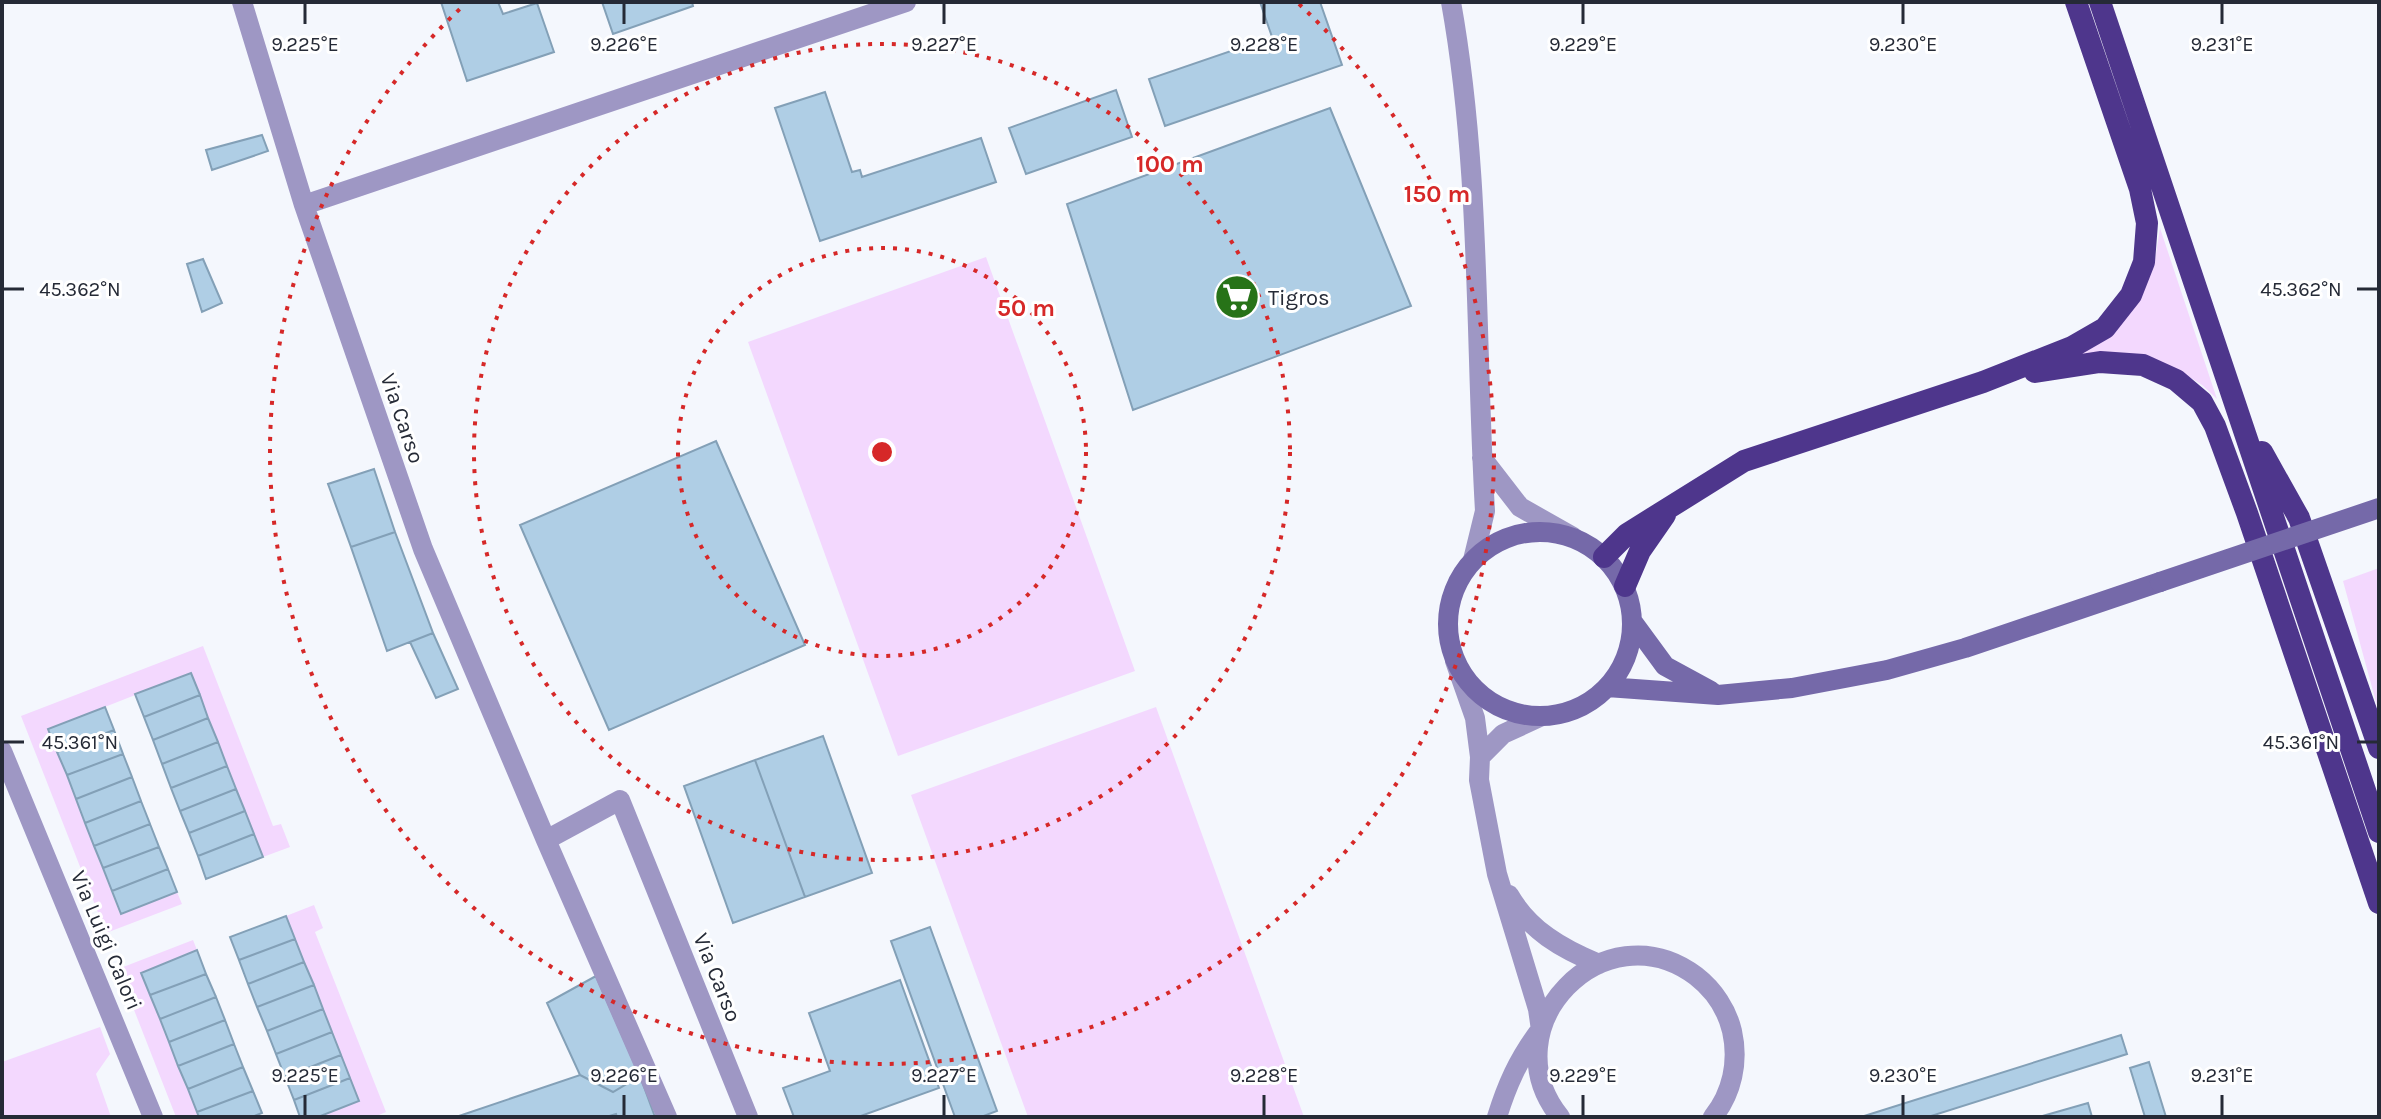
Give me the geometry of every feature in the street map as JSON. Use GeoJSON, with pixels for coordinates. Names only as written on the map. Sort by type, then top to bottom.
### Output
{"type":"FeatureCollection","features":[{"type":"Feature","properties":{"kind":"highway"},"geometry":{"type":"LineString","coordinates":[[1604,557],[1627,534],[1744,461],[1983,382],[2072,347],[2105,328],[2131,295],[2144,262],[2147,223],[2140,189],[2076,2]]}},
{"type":"Feature","properties":{"kind":"highway"},"geometry":{"type":"LineString","coordinates":[[2100,2],[2379,832]]}},
{"type":"Feature","properties":{"kind":"highway"},"geometry":{"type":"LineString","coordinates":[[1983,382],[2100,362],[2143,365],[2176,380],[2202,402],[2215,426],[2247,513],[2379,903]]}},
{"type":"Feature","properties":{"kind":"highway"},"geometry":{"type":"LineString","coordinates":[[2235,402],[2299,518],[2379,748]]}},
{"type":"Feature","properties":{"kind":"highway"},"geometry":{"type":"LineString","coordinates":[[1625,586],[1640,551],[1672,504]]}},
{"type":"Feature","properties":{"kind":"main road"},"geometry":{"type":"LineString","coordinates":[[1607,687],[1718,695],[1792,688],[1887,670],[1965,648],[2379,508]]}},
{"type":"Feature","properties":{"kind":"main road"},"geometry":{"type":"LineString","coordinates":[[1520,533],[1556,533],[1573,537],[1604,557],[1625,586],[1632,621],[1626,657],[1607,687],[1577,708],[1542,716],[1506,710],[1490,702],[1464,677],[1455,661],[1448,635],[1449,608],[1462,574],[1473,560],[1487,548],[1520,533]]}},
{"type":"Feature","properties":{"kind":"main road"},"geometry":{"type":"LineString","coordinates":[[1632,621],[1665,666],[1718,695]]}},
{"type":"Feature","properties":{"kind":"street","name":"Via Carso"},"geometry":{"type":"LineString","coordinates":[[242,2],[304,205],[423,549],[667,1117]]}},
{"type":"Feature","properties":{"kind":"street"},"geometry":{"type":"LineString","coordinates":[[304,205],[906,2]]}},
{"type":"Feature","properties":{"kind":"street"},"geometry":{"type":"LineString","coordinates":[[1451,2],[1460,53],[1473,195],[1485,511],[1473,560]]}},
{"type":"Feature","properties":{"kind":"street"},"geometry":{"type":"LineString","coordinates":[[1482,458],[1520,507],[1573,537]]}},
{"type":"Feature","properties":{"kind":"street"},"geometry":{"type":"LineString","coordinates":[[1455,661],[1475,718],[1480,757],[1479,780],[1497,874],[1538,1009],[1541,1030],[1508,1081],[1497,1117]]}},
{"type":"Feature","properties":{"kind":"street"},"geometry":{"type":"LineString","coordinates":[[1480,757],[1503,734],[1542,716]]}},
{"type":"Feature","properties":{"kind":"street","name":"Via Luigi Calori"},"geometry":{"type":"LineString","coordinates":[[2,751],[8,778],[153,1117]]}},
{"type":"Feature","properties":{"kind":"street","name":"Via Carso"},"geometry":{"type":"LineString","coordinates":[[546,840],[620,800],[748,1117]]}},
{"type":"Feature","properties":{"kind":"street"},"geometry":{"type":"LineString","coordinates":[[1497,874],[1514,904],[1538,931],[1572,953],[1599,964]]}},
{"type":"Feature","properties":{"kind":"street"},"geometry":{"type":"LineString","coordinates":[[1560,1117],[1549,1101],[1539,1074],[1537,1059],[1545,1016],[1562,990],[1585,970],[1625,957],[1652,958],[1678,965],[1711,990],[1730,1025],[1735,1053],[1727,1094],[1713,1117]]}},
{"type":"Feature","properties":{"kind":"shaded area"},"geometry":{"type":"Polygon","coordinates":[[[2160,228],[2217,399],[2180,371],[2077,356],[2155,260],[2160,228]]]}},
{"type":"Feature","properties":{"kind":"shaded area"},"geometry":{"type":"Polygon","coordinates":[[[986,257],[1135,671],[898,756],[748,342],[986,257]]]}},
{"type":"Feature","properties":{"kind":"shaded area"},"geometry":{"type":"Polygon","coordinates":[[[2379,568],[2379,713],[2343,581],[2379,568]]]}},
{"type":"Feature","properties":{"kind":"shaded area"},"geometry":{"type":"Polygon","coordinates":[[[203,646],[273,826],[281,824],[290,847],[263,857],[191,673],[49,729],[120,914],[177,892],[182,904],[106,933],[21,716],[203,646]]]}},
{"type":"Feature","properties":{"kind":"shaded area"},"geometry":{"type":"Polygon","coordinates":[[[1156,707],[1304,1117],[1028,1117],[911,795],[1156,707]]]}},
{"type":"Feature","properties":{"kind":"shaded area"},"geometry":{"type":"Polygon","coordinates":[[[314,905],[323,928],[315,932],[386,1112],[374,1117],[318,1117],[359,1101],[286,916],[314,905]]]}},
{"type":"Feature","properties":{"kind":"shaded area"},"geometry":{"type":"Polygon","coordinates":[[[193,940],[197,950],[141,973],[199,1117],[176,1117],[118,969],[193,940]]]}},
{"type":"Feature","properties":{"kind":"shaded area"},"geometry":{"type":"Polygon","coordinates":[[[100,1027],[110,1054],[96,1074],[111,1117],[2,1117],[2,1062],[100,1027]]]}},
{"type":"Feature","properties":{"kind":"building"},"geometry":{"type":"Polygon","coordinates":[[[441,2],[498,2],[503,14],[537,3],[554,52],[467,81],[441,2]]]}},
{"type":"Feature","properties":{"kind":"building"},"geometry":{"type":"Polygon","coordinates":[[[602,2],[692,2],[693,6],[613,34],[602,2]]]}},
{"type":"Feature","properties":{"kind":"building"},"geometry":{"type":"Polygon","coordinates":[[[1260,2],[1320,2],[1342,65],[1165,126],[1149,79],[1272,37],[1260,2]]]}},
{"type":"Feature","properties":{"kind":"building"},"geometry":{"type":"Polygon","coordinates":[[[1116,90],[1132,137],[1026,174],[1009,128],[1116,90]]]}},
{"type":"Feature","properties":{"kind":"building"},"geometry":{"type":"Polygon","coordinates":[[[825,92],[852,172],[860,170],[862,177],[981,138],[996,182],[820,241],[775,108],[825,92]]]}},
{"type":"Feature","properties":{"kind":"building"},"geometry":{"type":"Polygon","coordinates":[[[1330,108],[1411,306],[1133,410],[1067,204],[1330,108]]]}},
{"type":"Feature","properties":{"kind":"building"},"geometry":{"type":"Polygon","coordinates":[[[262,135],[268,151],[212,170],[206,150],[262,135]]]}},
{"type":"Feature","properties":{"kind":"building"},"geometry":{"type":"Polygon","coordinates":[[[203,259],[222,303],[202,312],[187,264],[203,259]]]}},
{"type":"Feature","properties":{"kind":"building"},"geometry":{"type":"Polygon","coordinates":[[[716,441],[805,645],[609,730],[520,525],[716,441]]]}},
{"type":"Feature","properties":{"kind":"building"},"geometry":{"type":"Polygon","coordinates":[[[374,469],[395,532],[351,547],[328,484],[374,469]]]}},
{"type":"Feature","properties":{"kind":"building"},"geometry":{"type":"Polygon","coordinates":[[[395,532],[433,633],[387,651],[351,547],[395,532]]]}},
{"type":"Feature","properties":{"kind":"building"},"geometry":{"type":"Polygon","coordinates":[[[433,633],[458,689],[436,698],[410,642],[433,633]]]}},
{"type":"Feature","properties":{"kind":"building"},"geometry":{"type":"Polygon","coordinates":[[[191,673],[200,695],[144,717],[135,694],[191,673]]]}},
{"type":"Feature","properties":{"kind":"building"},"geometry":{"type":"Polygon","coordinates":[[[200,695],[208,718],[153,740],[144,717],[200,695]]]}},
{"type":"Feature","properties":{"kind":"building"},"geometry":{"type":"Polygon","coordinates":[[[105,707],[114,730],[57,752],[48,729],[105,707]]]}},
{"type":"Feature","properties":{"kind":"building"},"geometry":{"type":"Polygon","coordinates":[[[208,718],[218,742],[162,764],[153,740],[208,718]]]}},
{"type":"Feature","properties":{"kind":"building"},"geometry":{"type":"Polygon","coordinates":[[[114,730],[123,754],[67,775],[57,752],[114,730]]]}},
{"type":"Feature","properties":{"kind":"building"},"geometry":{"type":"Polygon","coordinates":[[[823,736],[872,873],[805,897],[755,760],[823,736]]]}},
{"type":"Feature","properties":{"kind":"building"},"geometry":{"type":"Polygon","coordinates":[[[218,742],[227,766],[171,788],[162,764],[218,742]]]}},
{"type":"Feature","properties":{"kind":"building"},"geometry":{"type":"Polygon","coordinates":[[[123,754],[132,777],[76,799],[67,775],[123,754]]]}},
{"type":"Feature","properties":{"kind":"building"},"geometry":{"type":"Polygon","coordinates":[[[755,760],[805,897],[733,923],[684,786],[755,760]]]}},
{"type":"Feature","properties":{"kind":"building"},"geometry":{"type":"Polygon","coordinates":[[[227,766],[236,789],[180,811],[171,788],[227,766]]]}},
{"type":"Feature","properties":{"kind":"building"},"geometry":{"type":"Polygon","coordinates":[[[132,777],[141,801],[85,823],[76,799],[132,777]]]}},
{"type":"Feature","properties":{"kind":"building"},"geometry":{"type":"Polygon","coordinates":[[[236,789],[245,811],[189,833],[180,811],[236,789]]]}},
{"type":"Feature","properties":{"kind":"building"},"geometry":{"type":"Polygon","coordinates":[[[141,801],[150,824],[94,846],[85,823],[141,801]]]}},
{"type":"Feature","properties":{"kind":"building"},"geometry":{"type":"Polygon","coordinates":[[[245,811],[254,834],[198,856],[189,833],[245,811]]]}},
{"type":"Feature","properties":{"kind":"building"},"geometry":{"type":"Polygon","coordinates":[[[150,824],[159,847],[103,868],[94,846],[150,824]]]}},
{"type":"Feature","properties":{"kind":"building"},"geometry":{"type":"Polygon","coordinates":[[[254,834],[263,857],[206,879],[198,856],[254,834]]]}},
{"type":"Feature","properties":{"kind":"building"},"geometry":{"type":"Polygon","coordinates":[[[159,847],[168,869],[112,891],[103,868],[159,847]]]}},
{"type":"Feature","properties":{"kind":"building"},"geometry":{"type":"Polygon","coordinates":[[[168,869],[177,892],[121,914],[112,891],[168,869]]]}},
{"type":"Feature","properties":{"kind":"building"},"geometry":{"type":"Polygon","coordinates":[[[286,916],[295,939],[239,960],[230,937],[286,916]]]}},
{"type":"Feature","properties":{"kind":"building"},"geometry":{"type":"Polygon","coordinates":[[[930,927],[997,1111],[981,1117],[955,1117],[891,941],[930,927]]]}},
{"type":"Feature","properties":{"kind":"building"},"geometry":{"type":"Polygon","coordinates":[[[295,939],[304,962],[248,984],[239,960],[295,939]]]}},
{"type":"Feature","properties":{"kind":"building"},"geometry":{"type":"Polygon","coordinates":[[[197,950],[206,974],[150,995],[141,973],[197,950]]]}},
{"type":"Feature","properties":{"kind":"building"},"geometry":{"type":"Polygon","coordinates":[[[304,962],[314,985],[257,1007],[248,984],[304,962]]]}},
{"type":"Feature","properties":{"kind":"building"},"geometry":{"type":"Polygon","coordinates":[[[206,974],[216,997],[160,1019],[150,995],[206,974]]]}},
{"type":"Feature","properties":{"kind":"building"},"geometry":{"type":"Polygon","coordinates":[[[596,976],[640,1076],[613,1092],[580,1075],[547,1003],[596,976]]]}},
{"type":"Feature","properties":{"kind":"building"},"geometry":{"type":"Polygon","coordinates":[[[900,980],[939,1088],[858,1117],[794,1117],[783,1088],[830,1071],[809,1013],[900,980]]]}},
{"type":"Feature","properties":{"kind":"building"},"geometry":{"type":"Polygon","coordinates":[[[314,985],[323,1009],[267,1031],[257,1007],[314,985]]]}},
{"type":"Feature","properties":{"kind":"building"},"geometry":{"type":"Polygon","coordinates":[[[216,997],[225,1020],[169,1042],[160,1019],[216,997]]]}},
{"type":"Feature","properties":{"kind":"building"},"geometry":{"type":"Polygon","coordinates":[[[323,1009],[332,1032],[276,1054],[267,1031],[323,1009]]]}},
{"type":"Feature","properties":{"kind":"building"},"geometry":{"type":"Polygon","coordinates":[[[225,1020],[234,1044],[178,1066],[169,1042],[225,1020]]]}},
{"type":"Feature","properties":{"kind":"building"},"geometry":{"type":"Polygon","coordinates":[[[332,1032],[341,1055],[285,1077],[276,1054],[332,1032]]]}},
{"type":"Feature","properties":{"kind":"building"},"geometry":{"type":"Polygon","coordinates":[[[2121,1035],[2127,1054],[1928,1117],[1861,1117],[2121,1035]]]}},
{"type":"Feature","properties":{"kind":"building"},"geometry":{"type":"Polygon","coordinates":[[[234,1044],[243,1067],[188,1089],[178,1066],[234,1044]]]}},
{"type":"Feature","properties":{"kind":"building"},"geometry":{"type":"Polygon","coordinates":[[[341,1055],[350,1078],[294,1100],[285,1077],[341,1055]]]}},
{"type":"Feature","properties":{"kind":"building"},"geometry":{"type":"Polygon","coordinates":[[[2149,1062],[2166,1117],[2145,1117],[2130,1068],[2149,1062]]]}},
{"type":"Feature","properties":{"kind":"building"},"geometry":{"type":"Polygon","coordinates":[[[243,1067],[253,1091],[197,1112],[188,1089],[243,1067]]]}},
{"type":"Feature","properties":{"kind":"building"},"geometry":{"type":"Polygon","coordinates":[[[580,1075],[613,1092],[640,1076],[655,1117],[617,1117],[616,1114],[606,1117],[456,1117],[580,1075]]]}},
{"type":"Feature","properties":{"kind":"building"},"geometry":{"type":"Polygon","coordinates":[[[350,1078],[359,1101],[318,1117],[300,1117],[294,1100],[350,1078]]]}},
{"type":"Feature","properties":{"kind":"building"},"geometry":{"type":"Polygon","coordinates":[[[253,1091],[262,1113],[252,1117],[199,1117],[197,1112],[253,1091]]]}},
{"type":"Feature","properties":{"kind":"building"},"geometry":{"type":"Polygon","coordinates":[[[2088,1103],[2092,1117],[2039,1117],[2088,1103]]]}},
{"type":"Feature","properties":{"kind":"place","name":"Tigros"},"geometry":{"type":"Point","coordinates":[1237,297]}}]}
